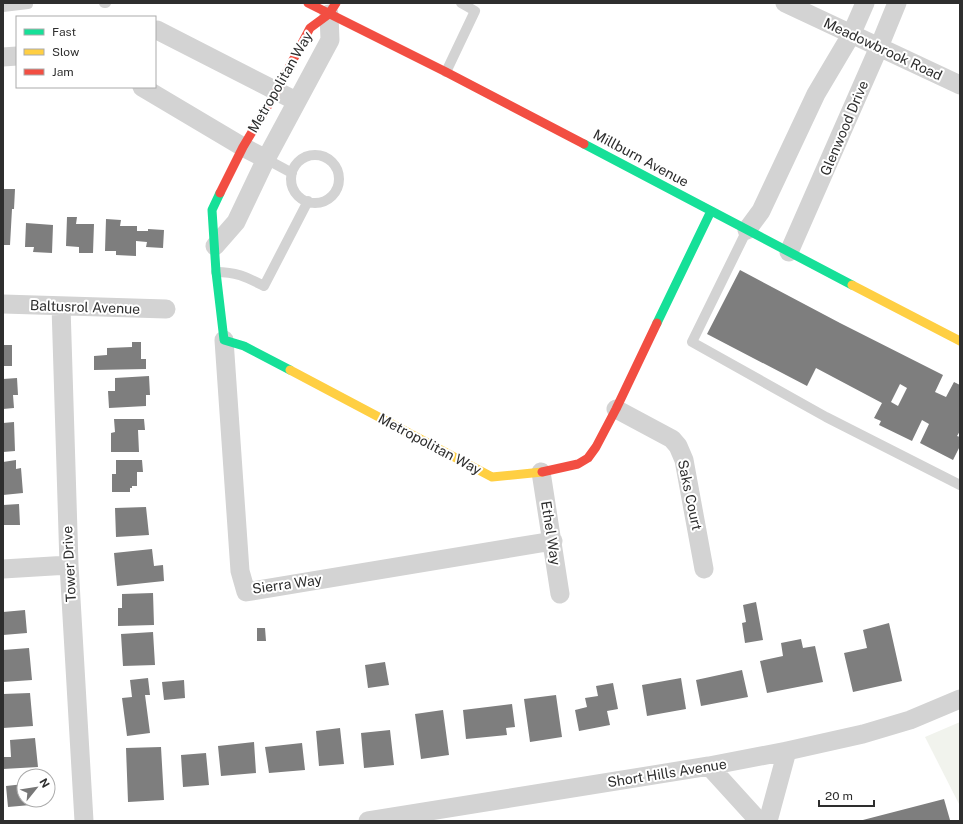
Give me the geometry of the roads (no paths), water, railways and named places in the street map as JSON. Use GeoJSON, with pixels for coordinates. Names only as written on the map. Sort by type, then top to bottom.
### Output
{"type":"FeatureCollection","features":[{"type":"Feature","properties":{"kind":"street","name":"Millburn Avenue"},"geometry":{"type":"LineString","coordinates":[[308,3],[333,9],[446,72],[960,341]]}},
{"type":"Feature","properties":{"kind":"street","name":"Meadowbrook Road"},"geometry":{"type":"LineString","coordinates":[[785,3],[960,85]]}},
{"type":"Feature","properties":{"kind":"street"},"geometry":{"type":"LineString","coordinates":[[747,230],[761,211],[816,94],[851,35],[865,3]]}},
{"type":"Feature","properties":{"kind":"street","name":"Glenwood Drive"},"geometry":{"type":"LineString","coordinates":[[789,252],[879,48],[897,3]]}},
{"type":"Feature","properties":{"kind":"street","name":"Metropolitan Way"},"geometry":{"type":"LineString","coordinates":[[333,9],[310,28],[276,92],[243,146],[212,210],[216,272],[224,340],[244,346],[492,477],[541,472],[578,464],[588,458],[596,447],[616,409],[711,210]]}},
{"type":"Feature","properties":{"kind":"street","name":"Metropolitan Way"},"geometry":{"type":"LineString","coordinates":[[214,246],[236,222],[266,159],[330,40],[333,9]]}},
{"type":"Feature","properties":{"kind":"street"},"geometry":{"type":"LineString","coordinates":[[157,30],[276,92],[297,101]]}},
{"type":"Feature","properties":{"kind":"street"},"geometry":{"type":"LineString","coordinates":[[3,57],[16,56]]}},
{"type":"Feature","properties":{"kind":"street"},"geometry":{"type":"LineString","coordinates":[[144,88],[266,159]]}},
{"type":"Feature","properties":{"kind":"street","name":"Baltusrol Avenue"},"geometry":{"type":"LineString","coordinates":[[3,304],[166,309]]}},
{"type":"Feature","properties":{"kind":"street","name":"Tower Drive"},"geometry":{"type":"LineString","coordinates":[[61,306],[69,565],[84,821]]}},
{"type":"Feature","properties":{"kind":"street","name":"Sierra Way"},"geometry":{"type":"LineString","coordinates":[[224,340],[240,571],[246,592],[553,542]]}},
{"type":"Feature","properties":{"kind":"street","name":"Saks Court"},"geometry":{"type":"LineString","coordinates":[[616,409],[672,439],[678,446],[684,460],[704,569]]}},
{"type":"Feature","properties":{"kind":"street","name":"Ethel Way"},"geometry":{"type":"LineString","coordinates":[[541,472],[560,594]]}},
{"type":"Feature","properties":{"kind":"street"},"geometry":{"type":"LineString","coordinates":[[3,569],[69,565]]}},
{"type":"Feature","properties":{"kind":"street","name":"Short Hills Avenue"},"geometry":{"type":"LineString","coordinates":[[368,821],[709,766],[786,751],[863,734],[910,720],[960,699]]}},
{"type":"Feature","properties":{"kind":"street"},"geometry":{"type":"LineString","coordinates":[[768,821],[786,751]]}},
{"type":"Feature","properties":{"kind":"street"},"geometry":{"type":"LineString","coordinates":[[709,766],[759,821]]}},
{"type":"Feature","properties":{"kind":"lane"},"geometry":{"type":"LineString","coordinates":[[3,7],[28,3]]}},
{"type":"Feature","properties":{"kind":"lane"},"geometry":{"type":"LineString","coordinates":[[446,72],[475,11],[461,3]]}},
{"type":"Feature","properties":{"kind":"lane"},"geometry":{"type":"LineString","coordinates":[[317,155],[324,157],[335,166],[339,180],[334,194],[321,202],[313,203],[298,196],[292,182],[292,173],[301,160],[308,156],[317,155]]}},
{"type":"Feature","properties":{"kind":"lane"},"geometry":{"type":"LineString","coordinates":[[266,159],[292,173]]}},
{"type":"Feature","properties":{"kind":"lane"},"geometry":{"type":"LineString","coordinates":[[216,272],[231,272],[264,286],[308,201]]}},
{"type":"Feature","properties":{"kind":"lane"},"geometry":{"type":"LineString","coordinates":[[747,230],[692,342],[826,417],[960,484]]}}]}
